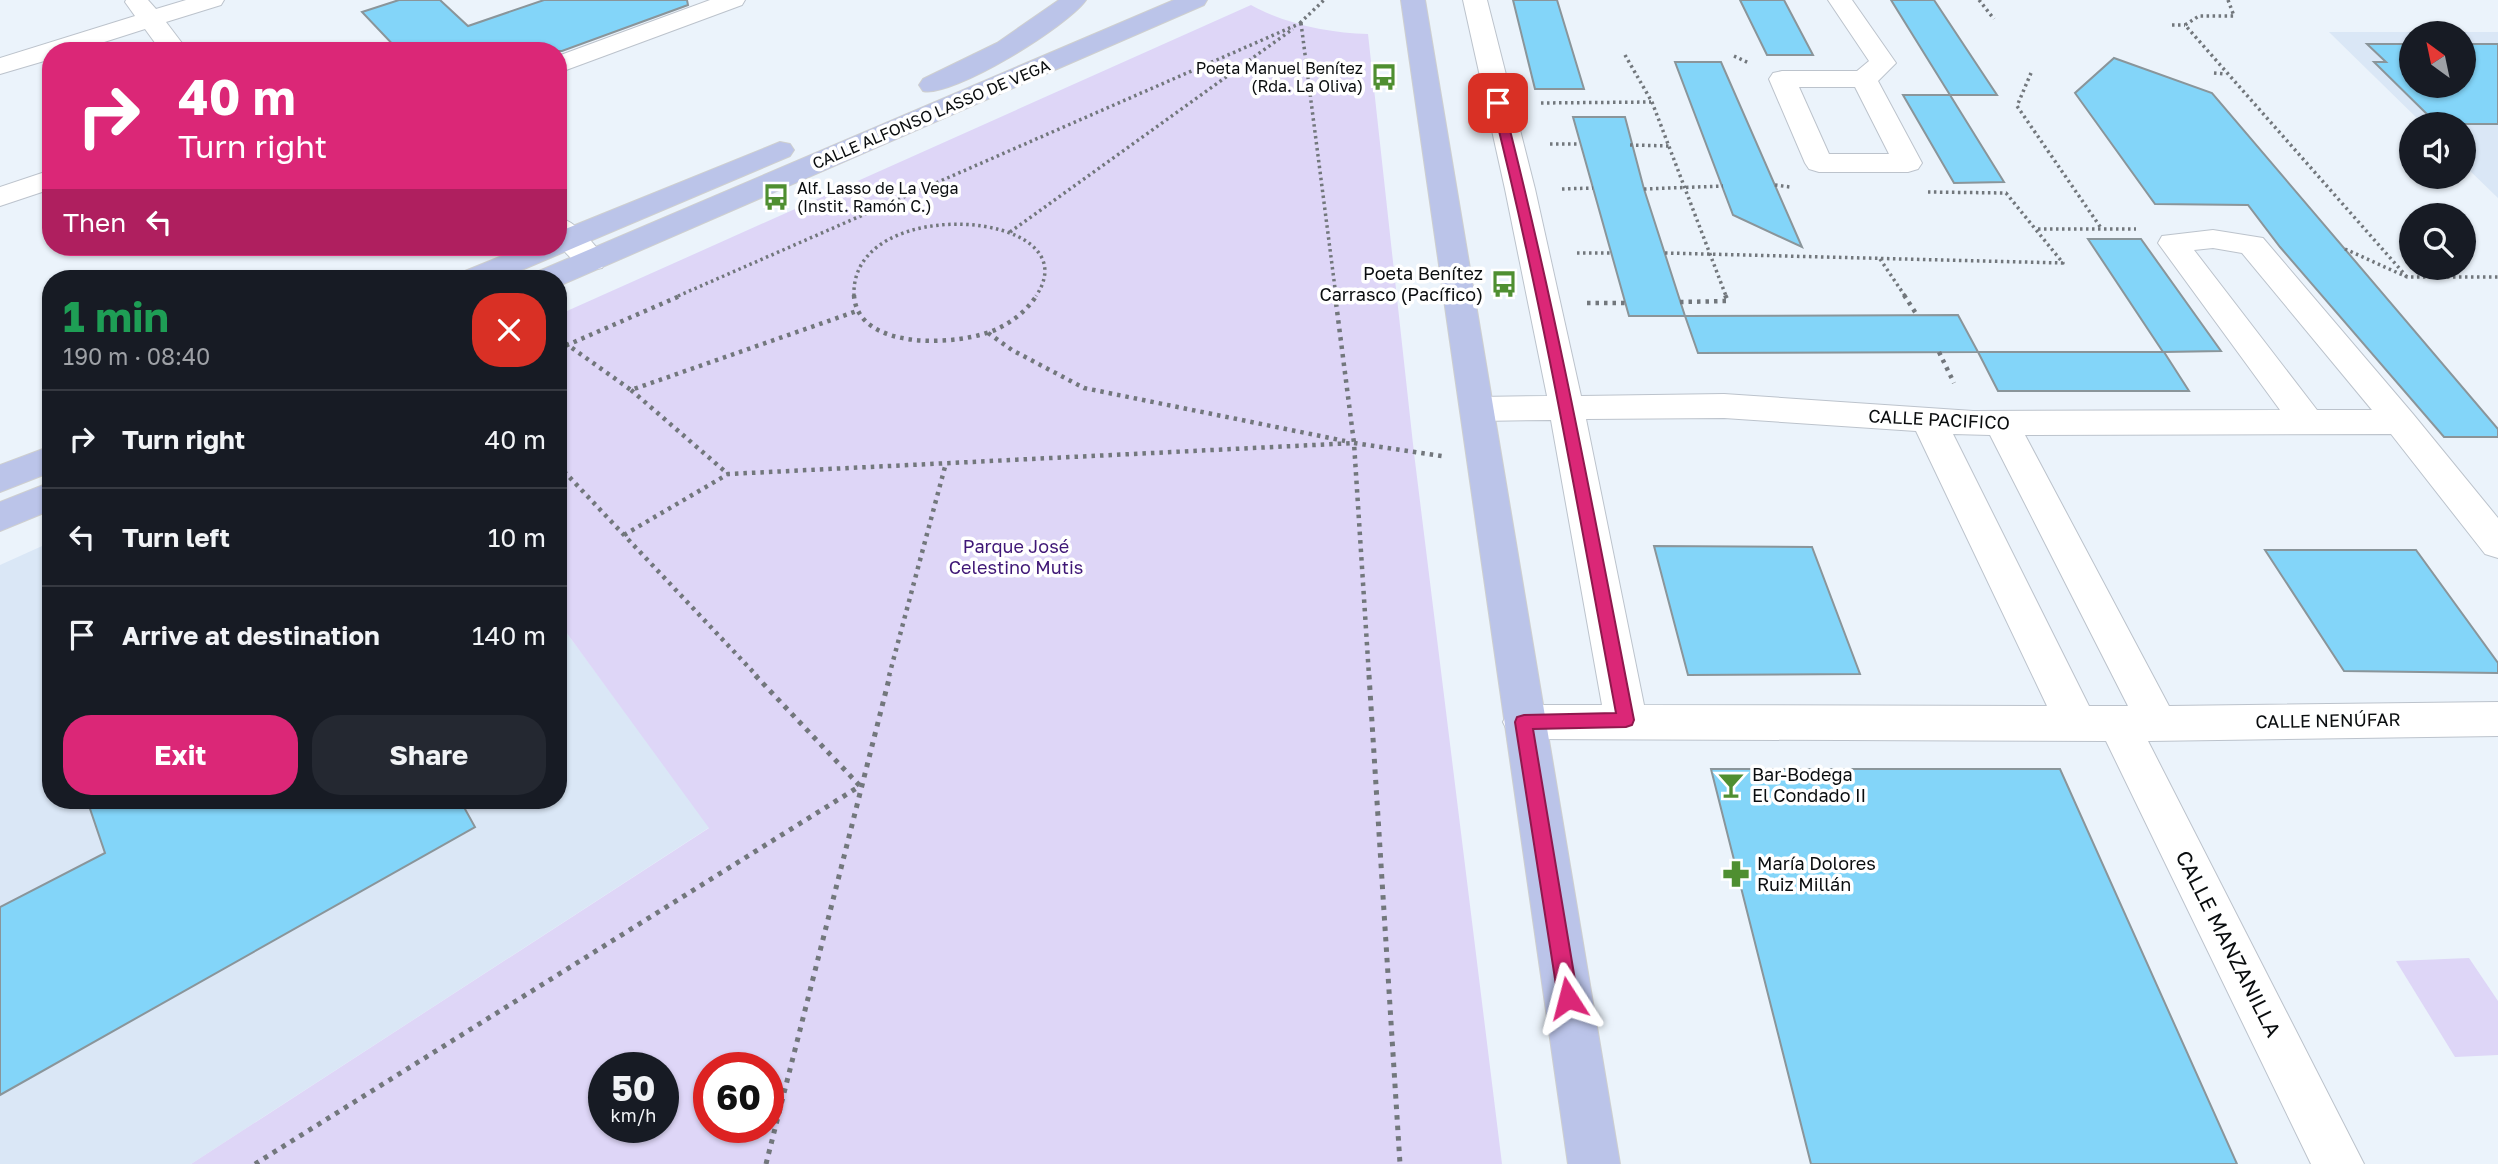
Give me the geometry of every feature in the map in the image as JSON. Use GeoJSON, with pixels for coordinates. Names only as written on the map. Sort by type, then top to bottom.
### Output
{"type":"FeatureCollection","features":[{"type":"Feature","properties":{"kind":"main road","name":"CALLE ALFONSO LASSO DE VEGA"},"geometry":{"type":"LineString","coordinates":[[567,236],[849,122],[980,63],[1017,42],[1074,0]]}},
{"type":"Feature","properties":{"kind":"main road","name":"CALLE ALFONSO LASSO DE VEGA"},"geometry":{"type":"LineString","coordinates":[[567,271],[1195,0]]}},
{"type":"Feature","properties":{"kind":"main road"},"geometry":{"type":"LineString","coordinates":[[1410,2],[1478,409],[1594,1164]]}},
{"type":"Feature","properties":{"kind":"main road","name":"CALLE ALFONSO LASSO DE VEGA"},"geometry":{"type":"LineString","coordinates":[[494,270],[523,256]]}},
{"type":"Feature","properties":{"kind":"main road"},"geometry":{"type":"LineString","coordinates":[[0,479],[42,462]]}},
{"type":"Feature","properties":{"kind":"main road"},"geometry":{"type":"LineString","coordinates":[[0,516],[42,499]]}},
{"type":"Feature","properties":{"kind":"street"},"geometry":{"type":"LineString","coordinates":[[61,42],[143,10],[212,0]]}},
{"type":"Feature","properties":{"kind":"street"},"geometry":{"type":"LineString","coordinates":[[567,62],[733,0]]}},
{"type":"Feature","properties":{"kind":"street"},"geometry":{"type":"LineString","coordinates":[[1475,0],[1520,189],[1566,407],[1626,720]]}},
{"type":"Feature","properties":{"kind":"street"},"geometry":{"type":"LineString","coordinates":[[1840,0],[1882,63],[1864,79],[1782,79],[1819,163],[1908,163],[1864,79]]}},
{"type":"Feature","properties":{"kind":"street"},"geometry":{"type":"LineString","coordinates":[[143,10],[168,42]]}},
{"type":"Feature","properties":{"kind":"street"},"geometry":{"type":"LineString","coordinates":[[0,66],[42,50]]}},
{"type":"Feature","properties":{"kind":"street"},"geometry":{"type":"LineString","coordinates":[[0,197],[42,182]]}},
{"type":"Feature","properties":{"kind":"street"},"geometry":{"type":"LineString","coordinates":[[2173,243],[2213,239],[2252,245],[2402,422],[2498,544]]}},
{"type":"Feature","properties":{"kind":"street"},"geometry":{"type":"LineString","coordinates":[[2173,243],[2307,422]]}},
{"type":"Feature","properties":{"kind":"street"},"geometry":{"type":"LineString","coordinates":[[567,244],[591,261]]}},
{"type":"Feature","properties":{"kind":"street","name":"CALLE PACIFICO"},"geometry":{"type":"LineString","coordinates":[[1478,409],[1724,406],[1929,421],[2001,423],[2402,422]]}},
{"type":"Feature","properties":{"kind":"street","name":"CALLE MANZANILLA"},"geometry":{"type":"LineString","coordinates":[[1929,421],[2117,723],[2338,1164]]}},
{"type":"Feature","properties":{"kind":"street","name":"CALLE MANZANILLA"},"geometry":{"type":"LineString","coordinates":[[2001,423],[2117,723]]}},
{"type":"Feature","properties":{"kind":"street","name":"CALLE NENÚFAR"},"geometry":{"type":"LineString","coordinates":[[1524,722],[1626,720],[2117,723],[2498,719]]}},
{"type":"Feature","properties":{"kind":"path"},"geometry":{"type":"LineString","coordinates":[[1010,232],[1301,23],[1324,0]]}},
{"type":"Feature","properties":{"kind":"path"},"geometry":{"type":"LineString","coordinates":[[1979,0],[1994,19]]}},
{"type":"Feature","properties":{"kind":"path"},"geometry":{"type":"LineString","coordinates":[[2172,25],[2185,25],[2199,16],[2234,16],[2228,0]]}},
{"type":"Feature","properties":{"kind":"path"},"geometry":{"type":"LineString","coordinates":[[567,345],[1301,23]]}},
{"type":"Feature","properties":{"kind":"path"},"geometry":{"type":"LineString","coordinates":[[1301,23],[1353,443],[1400,1164]]}},
{"type":"Feature","properties":{"kind":"path"},"geometry":{"type":"LineString","coordinates":[[2185,25],[2399,269]]}},
{"type":"Feature","properties":{"kind":"path"},"geometry":{"type":"LineString","coordinates":[[1625,55],[1652,102],[1728,301],[1680,302]]}},
{"type":"Feature","properties":{"kind":"path"},"geometry":{"type":"LineString","coordinates":[[2031,73],[2017,106],[2101,228]]}},
{"type":"Feature","properties":{"kind":"path"},"geometry":{"type":"LineString","coordinates":[[2214,74],[2227,74]]}},
{"type":"Feature","properties":{"kind":"path"},"geometry":{"type":"LineString","coordinates":[[1498,103],[1652,102]]}},
{"type":"Feature","properties":{"kind":"path"},"geometry":{"type":"LineString","coordinates":[[1630,145],[1670,146]]}},
{"type":"Feature","properties":{"kind":"path"},"geometry":{"type":"LineString","coordinates":[[1665,253],[2063,263],[2006,193],[1927,192],[1908,163]]}},
{"type":"Feature","properties":{"kind":"path"},"geometry":{"type":"LineString","coordinates":[[1644,189],[1723,186]]}},
{"type":"Feature","properties":{"kind":"path"},"geometry":{"type":"LineString","coordinates":[[964,223],[1010,232],[1030,243],[1044,265],[1046,277],[1038,298],[1009,324],[963,340],[928,342],[895,337],[870,324],[857,311],[851,286],[860,265],[879,247],[905,233],[932,225],[964,223]]}},
{"type":"Feature","properties":{"kind":"path"},"geometry":{"type":"LineString","coordinates":[[2038,229],[2129,227],[2173,243]]}},
{"type":"Feature","properties":{"kind":"path"},"geometry":{"type":"LineString","coordinates":[[2345,249],[2399,274]]}},
{"type":"Feature","properties":{"kind":"path"},"geometry":{"type":"LineString","coordinates":[[1879,258],[1917,315]]}},
{"type":"Feature","properties":{"kind":"path"},"geometry":{"type":"LineString","coordinates":[[2476,277],[2498,277]]}},
{"type":"Feature","properties":{"kind":"path"},"geometry":{"type":"LineString","coordinates":[[631,390],[857,311]]}},
{"type":"Feature","properties":{"kind":"path"},"geometry":{"type":"LineString","coordinates":[[988,333],[1012,350],[1084,388],[1353,443],[1414,453],[1485,459]]}},
{"type":"Feature","properties":{"kind":"path"},"geometry":{"type":"LineString","coordinates":[[567,346],[631,390],[728,474]]}},
{"type":"Feature","properties":{"kind":"path"},"geometry":{"type":"LineString","coordinates":[[624,535],[728,474],[1353,443]]}},
{"type":"Feature","properties":{"kind":"path"},"geometry":{"type":"LineString","coordinates":[[766,1164],[860,786],[946,463]]}},
{"type":"Feature","properties":{"kind":"path"},"geometry":{"type":"LineString","coordinates":[[567,475],[860,786]]}},
{"type":"Feature","properties":{"kind":"path"},"geometry":{"type":"LineString","coordinates":[[255,1164],[860,786]]}},
{"type":"Feature","properties":{"kind":"shaded area"},"geometry":{"type":"Polygon","coordinates":[[[2329,32],[2399,32],[2399,98],[2476,98],[2476,32],[2498,32],[2498,198],[2476,177],[2476,112],[2411,112],[2329,32]]]}},
{"type":"Feature","properties":{"kind":"shaded area"},"geometry":{"type":"Polygon","coordinates":[[[42,546],[42,809],[567,809],[567,633],[710,827],[191,1164],[0,1164],[0,565],[42,546]]]}},
{"type":"Feature","properties":{"kind":"green space","name":"Parque José Celestino Mutis"},"geometry":{"type":"Polygon","coordinates":[[[1251,5],[1308,26],[1368,34],[1414,453],[1502,1164],[191,1164],[709,828],[567,633],[567,311],[1251,5]]]}},
{"type":"Feature","properties":{"kind":"green space"},"geometry":{"type":"Polygon","coordinates":[[[2469,958],[2498,1001],[2498,1055],[2455,1057],[2396,961],[2469,958]]]}},
{"type":"Feature","properties":{"kind":"building"},"geometry":{"type":"Polygon","coordinates":[[[399,0],[440,0],[468,26],[544,0],[687,0],[688,5],[567,49],[567,42],[390,42],[362,12],[399,0]]]}},
{"type":"Feature","properties":{"kind":"building"},"geometry":{"type":"Polygon","coordinates":[[[1513,0],[1557,0],[1584,89],[1535,89],[1513,0]]]}},
{"type":"Feature","properties":{"kind":"building"},"geometry":{"type":"Polygon","coordinates":[[[1740,0],[1784,0],[1813,55],[1767,55],[1740,0]]]}},
{"type":"Feature","properties":{"kind":"building"},"geometry":{"type":"Polygon","coordinates":[[[1891,0],[1934,0],[1997,95],[1950,95],[1891,0]]]}},
{"type":"Feature","properties":{"kind":"building"},"geometry":{"type":"Polygon","coordinates":[[[2367,44],[2399,44],[2399,87],[2374,62],[2386,62],[2367,44]]]}},
{"type":"Feature","properties":{"kind":"building"},"geometry":{"type":"Polygon","coordinates":[[[2476,44],[2498,44],[2498,124],[2476,124],[2476,112],[2425,112],[2411,98],[2476,98],[2476,44]]]}},
{"type":"Feature","properties":{"kind":"building"},"geometry":{"type":"Polygon","coordinates":[[[2114,58],[2212,93],[2498,429],[2498,437],[2444,437],[2280,247],[2248,205],[2155,204],[2075,93],[2114,58]]]}},
{"type":"Feature","properties":{"kind":"building"},"geometry":{"type":"Polygon","coordinates":[[[1675,62],[1721,62],[1802,247],[1733,215],[1675,62]]]}},
{"type":"Feature","properties":{"kind":"building"},"geometry":{"type":"Polygon","coordinates":[[[1903,95],[1950,95],[2004,182],[1954,183],[1903,95]]]}},
{"type":"Feature","properties":{"kind":"building"},"geometry":{"type":"Polygon","coordinates":[[[1573,117],[1625,117],[1644,189],[1685,316],[1629,316],[1573,117]]]}},
{"type":"Feature","properties":{"kind":"building"},"geometry":{"type":"Polygon","coordinates":[[[2088,239],[2141,239],[2221,351],[2164,352],[2189,391],[1998,391],[1978,352],[2163,352],[2088,239]]]}},
{"type":"Feature","properties":{"kind":"building"},"geometry":{"type":"Polygon","coordinates":[[[1958,315],[1978,352],[1698,353],[1685,316],[1958,315]]]}},
{"type":"Feature","properties":{"kind":"building"},"geometry":{"type":"Polygon","coordinates":[[[1654,546],[1812,547],[1860,674],[1688,675],[1654,546]]]}},
{"type":"Feature","properties":{"kind":"building"},"geometry":{"type":"Polygon","coordinates":[[[2265,550],[2416,550],[2498,663],[2498,673],[2344,671],[2265,550]]]}},
{"type":"Feature","properties":{"kind":"building"},"geometry":{"type":"Polygon","coordinates":[[[1711,769],[2060,769],[2237,1164],[1811,1164],[1711,769]]]}},
{"type":"Feature","properties":{"kind":"building"},"geometry":{"type":"Polygon","coordinates":[[[90,809],[465,809],[475,827],[0,1095],[0,907],[105,853],[90,809]]]}},
{"type":"Feature","properties":{"kind":"place","name":"Poeta Manuel Benítez (Rda. La Oliva)"},"geometry":{"type":"Point","coordinates":[1384,77]}},
{"type":"Feature","properties":{"kind":"place","name":"Alf. Lasso de La Vega (Instit. Ramón C.)"},"geometry":{"type":"Point","coordinates":[776,197]}},
{"type":"Feature","properties":{"kind":"place","name":"Poeta Benítez Carrasco (Pacífico)"},"geometry":{"type":"Point","coordinates":[1504,284]}},
{"type":"Feature","properties":{"kind":"place","name":"Bar-Bodega El Condado II"},"geometry":{"type":"Point","coordinates":[1731,785]}},
{"type":"Feature","properties":{"kind":"place","name":"María Dolores Ruiz Millán"},"geometry":{"type":"Point","coordinates":[1736,874]}},
{"type":"Feature","properties":{"kind":"route"},"geometry":{"type":"LineString","coordinates":[[1498,103],[1520,189],[1531,253],[1566,407],[1626,720],[1524,722],[1568,998]]}}]}
